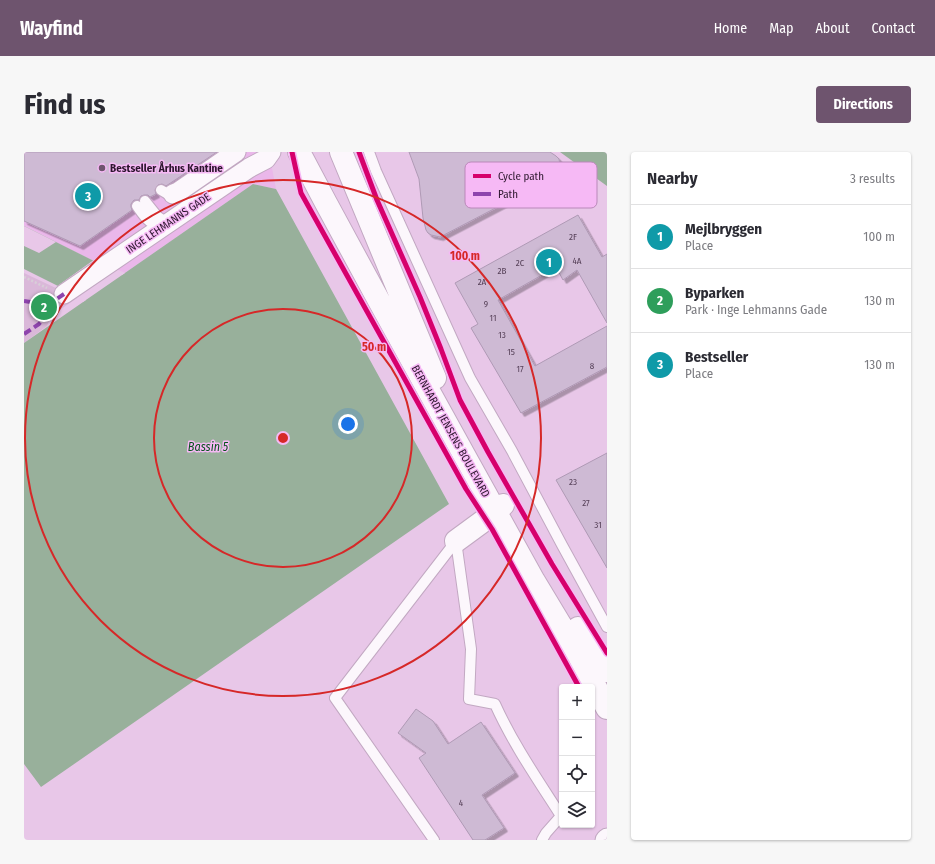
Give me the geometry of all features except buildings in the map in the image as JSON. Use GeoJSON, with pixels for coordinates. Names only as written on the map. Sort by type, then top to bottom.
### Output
{"type":"FeatureCollection","features":[{"type":"Feature","properties":{"kind":"street","name":"INGE LEHMANNS GADE"},"geometry":{"type":"LineString","coordinates":[[167,190],[178,192],[236,152]]}},
{"type":"Feature","properties":{"kind":"street","name":"INGE LEHMANNS GADE"},"geometry":{"type":"LineString","coordinates":[[57,292],[110,263],[249,168],[266,159],[271,152]]}},
{"type":"Feature","properties":{"kind":"street","name":"BERNHARDT JENSENS BOULEVARD"},"geometry":{"type":"LineString","coordinates":[[299,152],[374,292],[499,508],[548,585],[607,671]]}},
{"type":"Feature","properties":{"kind":"street","name":"BERNHARDT JENSENS BOULEVARD"},"geometry":{"type":"LineString","coordinates":[[341,152],[447,406],[534,581],[575,649],[607,708]]}},
{"type":"Feature","properties":{"kind":"street"},"geometry":{"type":"LineString","coordinates":[[456,541],[499,508]]}},
{"type":"Feature","properties":{"kind":"lane"},"geometry":{"type":"LineString","coordinates":[[369,152],[376,171],[470,378],[512,451],[607,627]]}},
{"type":"Feature","properties":{"kind":"lane"},"geometry":{"type":"LineString","coordinates":[[141,204],[149,222],[161,226],[168,224]]}},
{"type":"Feature","properties":{"kind":"lane"},"geometry":{"type":"LineString","coordinates":[[434,840],[335,698],[456,541]]}},
{"type":"Feature","properties":{"kind":"lane"},"geometry":{"type":"LineString","coordinates":[[456,541],[471,649],[469,699],[495,704],[506,727],[561,816],[546,833],[542,840]]}},
{"type":"Feature","properties":{"kind":"path"},"geometry":{"type":"LineString","coordinates":[[24,277],[57,292]]}},
{"type":"Feature","properties":{"kind":"shaded area"},"geometry":{"type":"Polygon","coordinates":[[[24,152],[269,152],[276,189],[253,184],[122,275],[24,226],[24,152]]]}},
{"type":"Feature","properties":{"kind":"shaded area"},"geometry":{"type":"Polygon","coordinates":[[[24,273],[77,298],[51,316],[47,326],[24,343],[24,273]]]}},
{"type":"Feature","properties":{"kind":"water"},"geometry":{"type":"Polygon","coordinates":[[[560,152],[607,152],[607,186],[597,179],[597,162],[574,162],[560,152]]]}},
{"type":"Feature","properties":{"kind":"water","name":"Bassin 5"},"geometry":{"type":"Polygon","coordinates":[[[253,184],[276,189],[449,504],[41,787],[24,764],[24,343],[86,300],[24,269],[24,226],[122,275],[253,184]]]}},
{"type":"Feature","properties":{"kind":"pier"},"geometry":{"type":"Polygon","coordinates":[[[24,226],[56,242],[39,253],[24,246],[24,226]]]}},
{"type":"Feature","properties":{"kind":"pier"},"geometry":{"type":"Polygon","coordinates":[[[95,259],[125,273],[83,302],[81,301],[83,300],[56,287],[95,259]]]}},
{"type":"Feature","properties":{"kind":"marked path"},"geometry":{"type":"LineString","coordinates":[[24,301],[48,305],[64,294]]}},
{"type":"Feature","properties":{"kind":"marked path"},"geometry":{"type":"LineString","coordinates":[[24,334],[39,324],[45,317],[48,305]]}},
{"type":"Feature","properties":{"kind":"cycle path"},"geometry":{"type":"LineString","coordinates":[[292,152],[301,193],[466,489],[492,529],[577,684]]}},
{"type":"Feature","properties":{"kind":"cycle path"},"geometry":{"type":"LineString","coordinates":[[359,152],[377,200],[420,297],[460,400],[552,564],[607,653]]}},
{"type":"Feature","properties":{"kind":"place","name":"Bestseller Århus Kantine"},"geometry":{"type":"Point","coordinates":[102,168]}},
{"type":"Feature","properties":{"kind":"place","name":"Bestseller"},"geometry":{"type":"Point","coordinates":[88,196]}},
{"type":"Feature","properties":{"kind":"place","name":"Mejlbryggen"},"geometry":{"type":"Point","coordinates":[549,262]}},
{"type":"Feature","properties":{"kind":"place","name":"Byparken"},"geometry":{"type":"Point","coordinates":[44,307]}}]}
